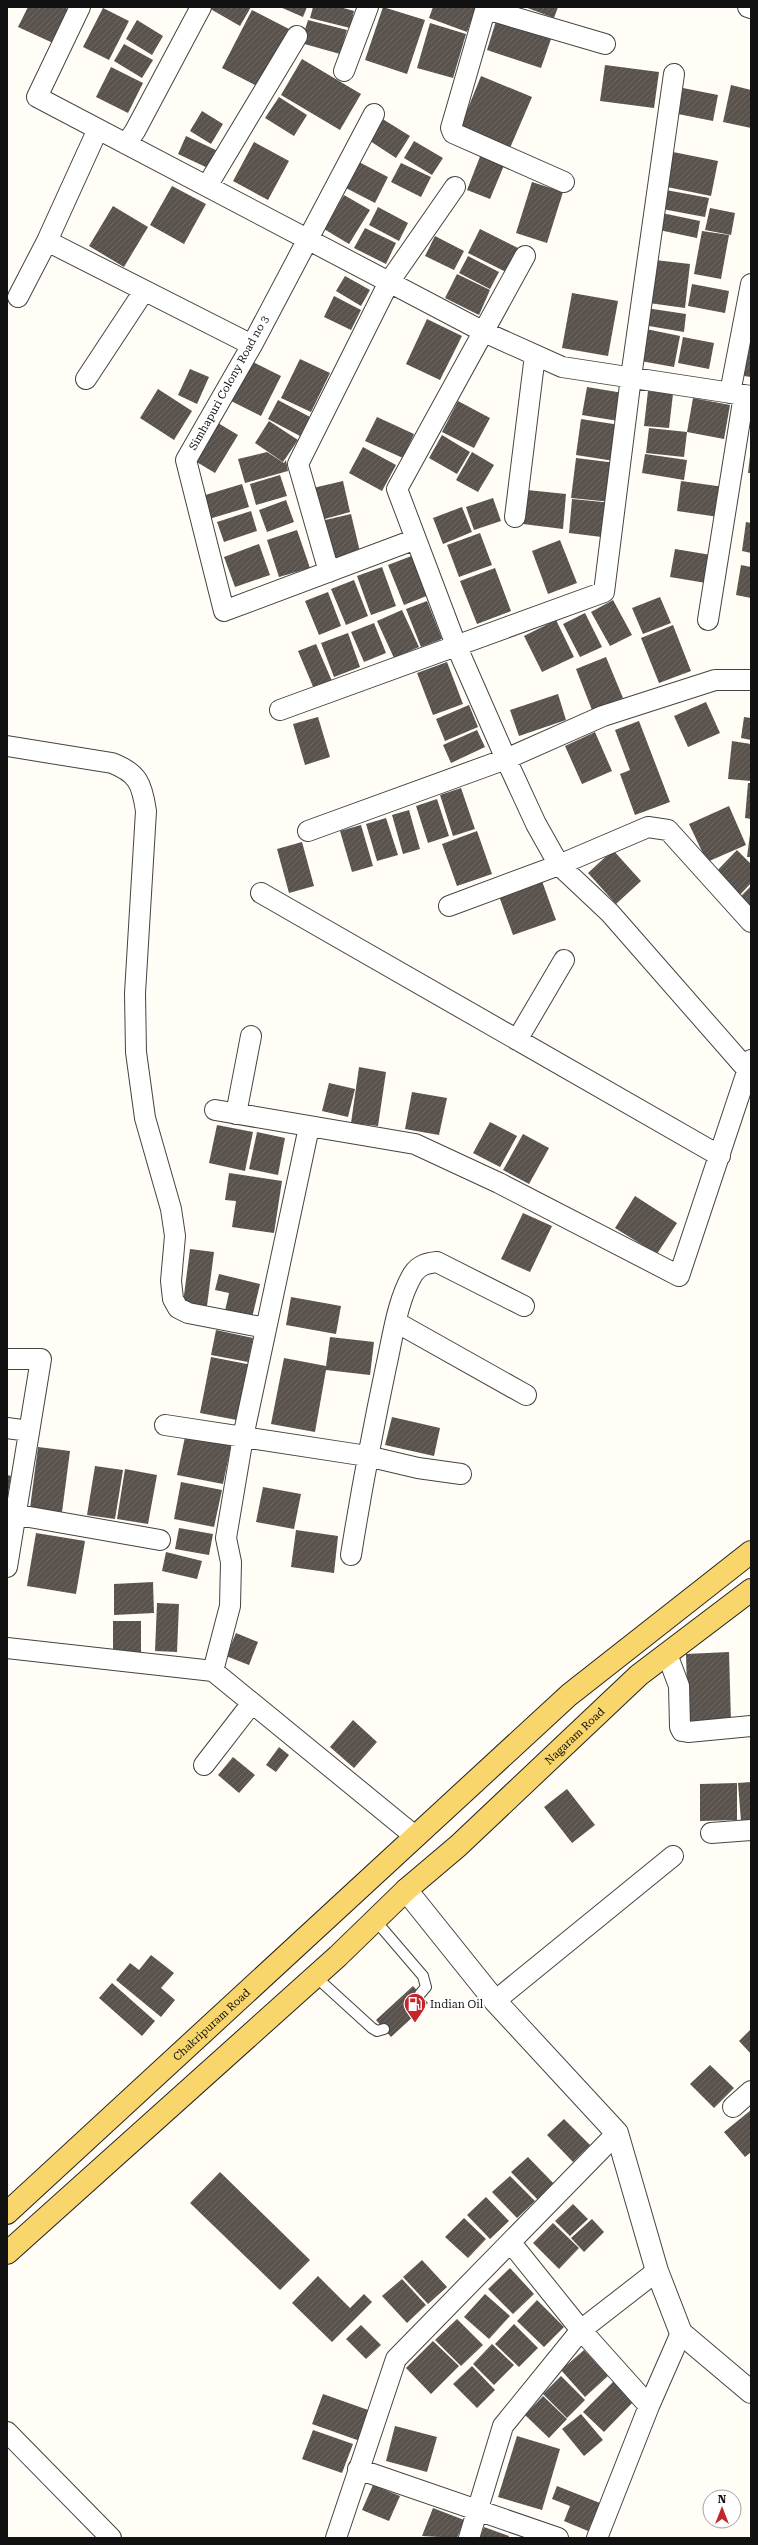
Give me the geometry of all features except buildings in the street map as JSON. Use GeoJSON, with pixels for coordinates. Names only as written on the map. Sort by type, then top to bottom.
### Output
{"type":"FeatureCollection","features":[{"type":"Feature","properties":{"kind":"main road"},"geometry":{"type":"LineString","coordinates":[[416,1837],[569,1695],[751,1552]]}},
{"type":"Feature","properties":{"kind":"main road","name":"Nagaram Road"},"geometry":{"type":"LineString","coordinates":[[406,1890],[458,1846],[639,1675],[751,1590]]}},
{"type":"Feature","properties":{"kind":"main road","name":"Chakripuram Road"},"geometry":{"type":"LineString","coordinates":[[7,2214],[416,1837]]}},
{"type":"Feature","properties":{"kind":"main road"},"geometry":{"type":"LineString","coordinates":[[7,2253],[316,1977],[406,1890]]}},
{"type":"Feature","properties":{"kind":"street"},"geometry":{"type":"LineString","coordinates":[[80,7],[37,97],[484,332],[535,356],[562,367],[742,395]]}},
{"type":"Feature","properties":{"kind":"street"},"geometry":{"type":"LineString","coordinates":[[126,144],[136,131],[201,7]]}},
{"type":"Feature","properties":{"kind":"street"},"geometry":{"type":"LineString","coordinates":[[344,71],[368,7]]}},
{"type":"Feature","properties":{"kind":"street"},"geometry":{"type":"LineString","coordinates":[[564,182],[453,134],[451,128],[486,8],[605,44]]}},
{"type":"Feature","properties":{"kind":"street"},"geometry":{"type":"LineString","coordinates":[[207,186],[297,36]]}},
{"type":"Feature","properties":{"kind":"street"},"geometry":{"type":"LineString","coordinates":[[280,710],[604,592],[631,377],[674,74]]}},
{"type":"Feature","properties":{"kind":"street","name":"Simhapuri Colony Road no 3"},"geometry":{"type":"LineString","coordinates":[[374,114],[252,345],[186,460],[224,611],[416,539]]}},
{"type":"Feature","properties":{"kind":"street"},"geometry":{"type":"LineString","coordinates":[[18,297],[47,241],[98,129]]}},
{"type":"Feature","properties":{"kind":"street"},"geometry":{"type":"LineString","coordinates":[[329,572],[298,464],[389,282],[455,187]]}},
{"type":"Feature","properties":{"kind":"street"},"geometry":{"type":"LineString","coordinates":[[47,241],[252,345]]}},
{"type":"Feature","properties":{"kind":"street"},"geometry":{"type":"LineString","coordinates":[[215,1110],[415,1144],[499,1183],[679,1276],[750,1069],[610,913],[559,865],[536,824],[456,645],[397,489],[525,256]]}},
{"type":"Feature","properties":{"kind":"street"},"geometry":{"type":"LineString","coordinates":[[708,620],[742,395],[751,284]]}},
{"type":"Feature","properties":{"kind":"street"},"geometry":{"type":"LineString","coordinates":[[86,379],[144,291]]}},
{"type":"Feature","properties":{"kind":"street"},"geometry":{"type":"LineString","coordinates":[[515,517],[535,356]]}},
{"type":"Feature","properties":{"kind":"street"},"geometry":{"type":"LineString","coordinates":[[308,831],[506,759],[603,716],[715,680],[751,680]]}},
{"type":"Feature","properties":{"kind":"street"},"geometry":{"type":"LineString","coordinates":[[7,746],[112,763],[128,770],[143,792],[146,811],[135,993],[136,1052],[146,1118],[171,1209],[175,1236],[171,1281],[173,1299],[178,1308],[188,1313],[266,1328]]}},
{"type":"Feature","properties":{"kind":"street"},"geometry":{"type":"LineString","coordinates":[[449,906],[559,865],[648,827],[668,830],[751,922]]}},
{"type":"Feature","properties":{"kind":"street"},"geometry":{"type":"LineString","coordinates":[[261,893],[720,1156]]}},
{"type":"Feature","properties":{"kind":"street"},"geometry":{"type":"LineString","coordinates":[[517,1040],[564,960]]}},
{"type":"Feature","properties":{"kind":"street"},"geometry":{"type":"LineString","coordinates":[[236,1114],[251,1036]]}},
{"type":"Feature","properties":{"kind":"street"},"geometry":{"type":"LineString","coordinates":[[213,1671],[230,1606],[231,1562],[226,1538],[243,1437],[308,1127]]}},
{"type":"Feature","properties":{"kind":"street"},"geometry":{"type":"LineString","coordinates":[[351,1555],[368,1456],[396,1322],[404,1292],[414,1272],[427,1263],[437,1262],[524,1306]]}},
{"type":"Feature","properties":{"kind":"street"},"geometry":{"type":"LineString","coordinates":[[396,1322],[526,1395]]}},
{"type":"Feature","properties":{"kind":"street"},"geometry":{"type":"LineString","coordinates":[[7,1359],[41,1359],[29,1431],[11,1514],[7,1566]]}},
{"type":"Feature","properties":{"kind":"street"},"geometry":{"type":"LineString","coordinates":[[165,1425],[368,1456],[418,1468],[461,1474]]}},
{"type":"Feature","properties":{"kind":"street"},"geometry":{"type":"LineString","coordinates":[[7,1428],[29,1431]]}},
{"type":"Feature","properties":{"kind":"street"},"geometry":{"type":"LineString","coordinates":[[11,1514],[160,1540]]}},
{"type":"Feature","properties":{"kind":"street"},"geometry":{"type":"LineString","coordinates":[[7,1648],[213,1671],[416,1837]]}},
{"type":"Feature","properties":{"kind":"street"},"geometry":{"type":"LineString","coordinates":[[667,1654],[679,1686],[680,1727],[682,1731],[688,1732],[751,1726]]}},
{"type":"Feature","properties":{"kind":"street"},"geometry":{"type":"LineString","coordinates":[[204,1765],[252,1703]]}},
{"type":"Feature","properties":{"kind":"street"},"geometry":{"type":"LineString","coordinates":[[711,1833],[751,1830]]}},
{"type":"Feature","properties":{"kind":"street"},"geometry":{"type":"LineString","coordinates":[[495,2001],[673,1856]]}},
{"type":"Feature","properties":{"kind":"street"},"geometry":{"type":"LineString","coordinates":[[406,1890],[495,2001],[617,2133],[657,2271],[681,2333],[751,2392]]}},
{"type":"Feature","properties":{"kind":"street"},"geometry":{"type":"LineString","coordinates":[[733,2107],[751,2090]]}},
{"type":"Feature","properties":{"kind":"street"},"geometry":{"type":"LineString","coordinates":[[336,2538],[396,2359],[617,2133]]}},
{"type":"Feature","properties":{"kind":"street"},"geometry":{"type":"LineString","coordinates":[[511,2243],[582,2330],[649,2406]]}},
{"type":"Feature","properties":{"kind":"street"},"geometry":{"type":"LineString","coordinates":[[469,2538],[479,2511],[503,2426],[582,2330],[657,2271]]}},
{"type":"Feature","properties":{"kind":"street"},"geometry":{"type":"LineString","coordinates":[[597,2538],[649,2406],[681,2333]]}},
{"type":"Feature","properties":{"kind":"street"},"geometry":{"type":"LineString","coordinates":[[7,2432],[111,2538]]}},
{"type":"Feature","properties":{"kind":"street"},"geometry":{"type":"LineString","coordinates":[[358,2469],[558,2538]]}},
{"type":"Feature","properties":{"kind":"lane"},"geometry":{"type":"LineString","coordinates":[[375,1920],[423,1976],[426,1987],[420,1994]]}},
{"type":"Feature","properties":{"kind":"lane"},"geometry":{"type":"LineString","coordinates":[[316,1977],[372,2028],[377,2031],[384,2029]]}},
{"type":"Feature","properties":{"kind":"place","name":"Indian Oil"},"geometry":{"type":"Point","coordinates":[415,2024]}}]}
